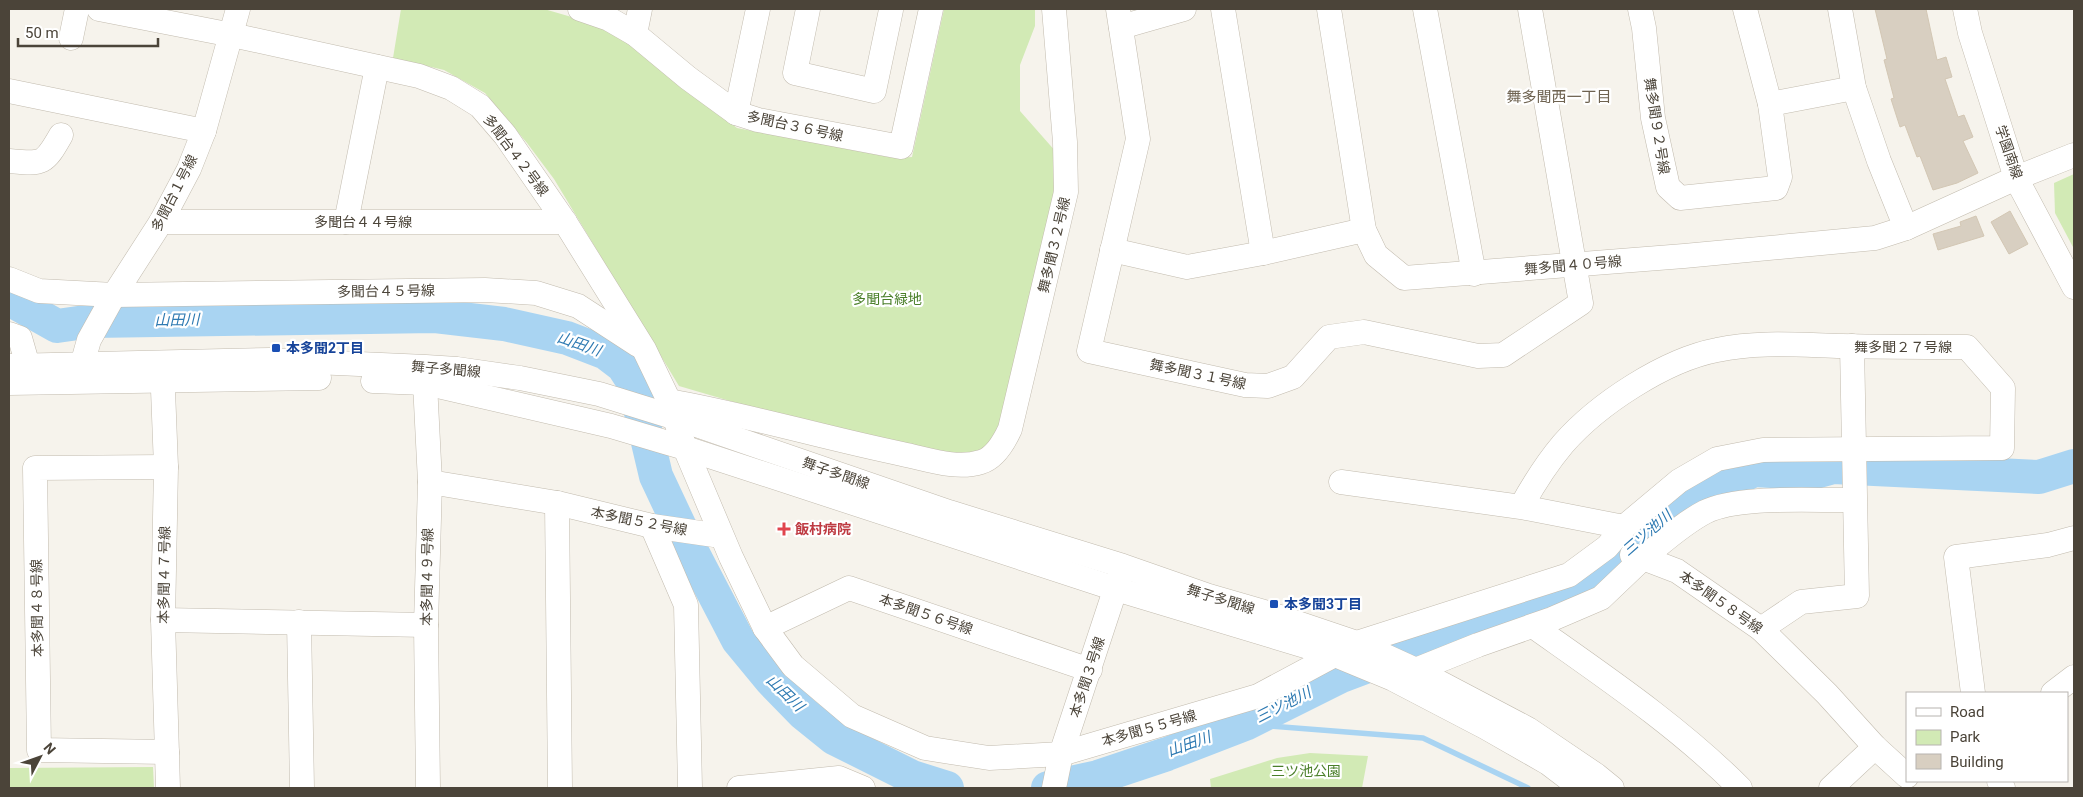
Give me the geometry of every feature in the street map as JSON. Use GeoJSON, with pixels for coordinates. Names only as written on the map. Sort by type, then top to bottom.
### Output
{"type":"FeatureCollection","features":[{"type":"Feature","properties":{"kind":"street"},"geometry":{"type":"LineString","coordinates":[[71,38],[77,9]]}},
{"type":"Feature","properties":{"kind":"street","name":"多聞台４２号線"},"geometry":{"type":"LineString","coordinates":[[99,9],[232,35],[418,76],[451,88],[480,106],[505,135],[565,222],[644,349],[671,409]]}},
{"type":"Feature","properties":{"kind":"street","name":"多聞台１号線"},"geometry":{"type":"LineString","coordinates":[[82,374],[89,340],[114,295],[161,222],[189,169],[204,131],[238,9]]}},
{"type":"Feature","properties":{"kind":"street","name":"多聞台３６号線"},"geometry":{"type":"LineString","coordinates":[[580,9],[609,19],[635,34],[688,78],[736,113],[758,120],[901,147],[930,13]]}},
{"type":"Feature","properties":{"kind":"street"},"geometry":{"type":"LineString","coordinates":[[635,34],[640,9]]}},
{"type":"Feature","properties":{"kind":"street"},"geometry":{"type":"LineString","coordinates":[[736,113],[758,9]]}},
{"type":"Feature","properties":{"kind":"street"},"geometry":{"type":"LineString","coordinates":[[808,9],[795,73],[874,91],[888,9],[930,13]]}},
{"type":"Feature","properties":{"kind":"street","name":"舞多聞３２号線"},"geometry":{"type":"LineString","coordinates":[[671,409],[720,410],[852,444],[955,465],[982,462],[1002,447],[1010,429],[1066,192],[1065,142],[1054,9]]}},
{"type":"Feature","properties":{"kind":"street"},"geometry":{"type":"LineString","coordinates":[[1119,18],[1184,9]]}},
{"type":"Feature","properties":{"kind":"street"},"geometry":{"type":"LineString","coordinates":[[1223,9],[1263,253]]}},
{"type":"Feature","properties":{"kind":"street","name":"舞多聞４０号線"},"geometry":{"type":"LineString","coordinates":[[1329,9],[1364,230],[1376,255],[1404,278],[1474,274],[1875,238],[1906,228],[2016,178],[2074,155]]}},
{"type":"Feature","properties":{"kind":"street"},"geometry":{"type":"LineString","coordinates":[[1425,9],[1474,274]]}},
{"type":"Feature","properties":{"kind":"street"},"geometry":{"type":"LineString","coordinates":[[1530,9],[1574,265]]}},
{"type":"Feature","properties":{"kind":"street","name":"舞多聞９２号線"},"geometry":{"type":"LineString","coordinates":[[1640,9],[1644,28],[1653,118],[1668,188],[1680,198],[1776,188],[1780,176],[1770,104],[1745,9]]}},
{"type":"Feature","properties":{"kind":"street"},"geometry":{"type":"LineString","coordinates":[[1840,9],[1854,88],[1879,161],[1906,228]]}},
{"type":"Feature","properties":{"kind":"street","name":"学園南線"},"geometry":{"type":"LineString","coordinates":[[1965,9],[1970,33],[2016,178],[2074,287]]}},
{"type":"Feature","properties":{"kind":"street","name":"舞多聞３１号線"},"geometry":{"type":"LineString","coordinates":[[1119,18],[1138,139],[1089,351],[1245,385],[1268,386],[1293,376],[1329,337],[1364,332],[1478,356],[1503,355],[1582,303],[1574,265]]}},
{"type":"Feature","properties":{"kind":"street"},"geometry":{"type":"LineString","coordinates":[[346,222],[377,67]]}},
{"type":"Feature","properties":{"kind":"street"},"geometry":{"type":"LineString","coordinates":[[1770,104],[1854,88]]}},
{"type":"Feature","properties":{"kind":"street"},"geometry":{"type":"LineString","coordinates":[[9,92],[204,131]]}},
{"type":"Feature","properties":{"kind":"street"},"geometry":{"type":"LineString","coordinates":[[9,161],[33,163],[48,158],[61,135]]}},
{"type":"Feature","properties":{"kind":"street","name":"多聞台４４号線"},"geometry":{"type":"LineString","coordinates":[[161,222],[565,222]]}},
{"type":"Feature","properties":{"kind":"street"},"geometry":{"type":"LineString","coordinates":[[1112,250],[1187,267],[1263,253],[1364,230]]}},
{"type":"Feature","properties":{"kind":"street","name":"多聞台４５号線"},"geometry":{"type":"LineString","coordinates":[[9,279],[39,291],[114,295],[485,290],[536,293],[578,306],[644,349]]}},
{"type":"Feature","properties":{"kind":"street"},"geometry":{"type":"LineString","coordinates":[[9,334],[20,338],[19,375]]}},
{"type":"Feature","properties":{"kind":"street","name":"舞多聞２７号線"},"geometry":{"type":"LineString","coordinates":[[1521,507],[1534,485],[1564,444],[1598,412],[1636,384],[1679,362],[1716,350],[1762,344],[1967,347],[2004,388],[2002,448],[1764,450],[1717,459],[1680,481],[1624,526],[1607,547]]}},
{"type":"Feature","properties":{"kind":"street"},"geometry":{"type":"LineString","coordinates":[[1761,629],[1801,602],[1857,596],[1852,346]]}},
{"type":"Feature","properties":{"kind":"street","name":"舞子多聞線"},"geometry":{"type":"LineString","coordinates":[[19,375],[162,371],[270,360],[426,375],[685,448],[1116,589],[1334,655],[1393,679],[1485,726],[1548,763],[1581,788]]}},
{"type":"Feature","properties":{"kind":"street","name":"舞子多聞線"},"geometry":{"type":"LineString","coordinates":[[426,375],[457,369],[520,378],[671,409],[949,512],[1123,566],[1208,596],[1358,642],[1528,729],[1612,788]]}},
{"type":"Feature","properties":{"kind":"street","name":"本多聞４７号線"},"geometry":{"type":"LineString","coordinates":[[162,371],[166,467],[163,620],[168,788]]}},
{"type":"Feature","properties":{"kind":"street","name":"本多聞４９号線"},"geometry":{"type":"LineString","coordinates":[[426,375],[430,482],[426,625],[428,788]]}},
{"type":"Feature","properties":{"kind":"street"},"geometry":{"type":"LineString","coordinates":[[671,409],[721,536]]}},
{"type":"Feature","properties":{"kind":"street","name":"本多聞４８号線"},"geometry":{"type":"LineString","coordinates":[[166,467],[35,468],[39,750],[168,752]]}},
{"type":"Feature","properties":{"kind":"street","name":"本多聞５２号線"},"geometry":{"type":"LineString","coordinates":[[430,482],[557,504],[652,526],[721,536]]}},
{"type":"Feature","properties":{"kind":"street"},"geometry":{"type":"LineString","coordinates":[[1341,482],[1521,507],[1624,526]]}},
{"type":"Feature","properties":{"kind":"street"},"geometry":{"type":"LineString","coordinates":[[1393,679],[1601,598],[1644,558],[1677,531],[1706,512],[1743,502],[1854,500]]}},
{"type":"Feature","properties":{"kind":"street"},"geometry":{"type":"LineString","coordinates":[[557,504],[560,788]]}},
{"type":"Feature","properties":{"kind":"street"},"geometry":{"type":"LineString","coordinates":[[652,526],[686,605],[690,788]]}},
{"type":"Feature","properties":{"kind":"street","name":"本多聞５５号線"},"geometry":{"type":"LineString","coordinates":[[721,536],[765,628],[793,666],[852,716],[925,748],[989,758],[1061,754],[1258,696],[1358,642],[1569,575],[1607,547]]}},
{"type":"Feature","properties":{"kind":"street"},"geometry":{"type":"LineString","coordinates":[[1973,692],[1956,557],[2048,545],[2074,538]]}},
{"type":"Feature","properties":{"kind":"street"},"geometry":{"type":"LineString","coordinates":[[1607,547],[1644,558]]}},
{"type":"Feature","properties":{"kind":"street","name":"本多聞５８号線"},"geometry":{"type":"LineString","coordinates":[[1644,558],[1677,571],[1761,629],[1827,694],[1876,748],[1906,775]]}},
{"type":"Feature","properties":{"kind":"street","name":"本多聞３号線"},"geometry":{"type":"LineString","coordinates":[[1054,788],[1061,754],[1123,566]]}},
{"type":"Feature","properties":{"kind":"street","name":"本多聞５６号線"},"geometry":{"type":"LineString","coordinates":[[765,628],[849,588],[1090,670]]}},
{"type":"Feature","properties":{"kind":"street"},"geometry":{"type":"LineString","coordinates":[[163,620],[426,625]]}},
{"type":"Feature","properties":{"kind":"street"},"geometry":{"type":"LineString","coordinates":[[299,622],[302,788]]}},
{"type":"Feature","properties":{"kind":"street"},"geometry":{"type":"LineString","coordinates":[[1533,626],[1633,697],[1707,755],[1740,788]]}},
{"type":"Feature","properties":{"kind":"street"},"geometry":{"type":"LineString","coordinates":[[2054,692],[2074,677]]}},
{"type":"Feature","properties":{"kind":"street"},"geometry":{"type":"LineString","coordinates":[[1831,788],[1876,748]]}},
{"type":"Feature","properties":{"kind":"street"},"geometry":{"type":"LineString","coordinates":[[739,788],[839,778],[863,788]]}},
{"type":"Feature","properties":{"kind":"green space","name":"多聞台緑地"},"geometry":{"type":"Polygon","coordinates":[[[401,9],[544,9],[606,27],[737,128],[894,158],[912,157],[944,9],[1035,9],[1035,26],[1020,65],[1020,111],[1057,153],[1053,198],[1004,426],[991,445],[972,456],[856,438],[679,386],[554,179],[485,93],[444,70],[393,58],[401,9]]]}},
{"type":"Feature","properties":{"kind":"green space"},"geometry":{"type":"Polygon","coordinates":[[[2074,174],[2074,249],[2055,213],[2054,183],[2074,174]]]}},
{"type":"Feature","properties":{"kind":"green space","name":"三ツ池公園"},"geometry":{"type":"Polygon","coordinates":[[[1310,753],[1368,756],[1362,788],[1211,788],[1210,779],[1277,758],[1310,753]]]}},
{"type":"Feature","properties":{"kind":"green space"},"geometry":{"type":"Polygon","coordinates":[[[153,767],[154,788],[9,788],[9,768],[153,767]]]}},
{"type":"Feature","properties":{"kind":"building"},"geometry":{"type":"Polygon","coordinates":[[[1875,9],[1926,9],[1937,60],[1946,57],[1952,77],[1945,79],[1958,117],[1964,115],[1973,137],[1963,141],[1978,173],[1957,183],[1933,190],[1920,156],[1917,157],[1905,125],[1900,127],[1891,99],[1894,98],[1884,60],[1887,59],[1875,9]]]}},
{"type":"Feature","properties":{"kind":"building"},"geometry":{"type":"Polygon","coordinates":[[[2010,211],[2028,244],[2009,254],[1991,222],[2010,211]]]}},
{"type":"Feature","properties":{"kind":"building"},"geometry":{"type":"Polygon","coordinates":[[[1976,216],[1984,236],[1938,250],[1933,234],[1961,226],[1960,222],[1976,216]]]}},
{"type":"Feature","properties":{"kind":"waterway","name":"山田川"},"geometry":{"type":"LineString","coordinates":[[9,299],[57,326],[92,321],[435,316],[504,324],[567,338],[606,353],[623,366],[634,383],[656,476],[687,542],[738,640],[771,680],[803,713],[834,738],[912,777],[947,788]]}},
{"type":"Feature","properties":{"kind":"waterway","name":"三ツ池川"},"geometry":{"type":"LineString","coordinates":[[1048,788],[1098,777],[1167,754],[1245,724],[1341,676],[1516,610],[1608,567],[1673,510],[1754,470],[1811,473],[1833,467],[2039,477],[2074,466]]}},
{"type":"Feature","properties":{"kind":"waterway"},"geometry":{"type":"LineString","coordinates":[[1245,724],[1423,738],[1528,788]]}},
{"type":"Feature","properties":{"kind":"place","name":"本多聞2丁目"},"geometry":{"type":"Point","coordinates":[276,348]}},
{"type":"Feature","properties":{"kind":"place","name":"飯村病院"},"geometry":{"type":"Point","coordinates":[784,529]}},
{"type":"Feature","properties":{"kind":"place","name":"本多聞3丁目"},"geometry":{"type":"Point","coordinates":[1274,604]}},
{"type":"Feature","properties":{"kind":"district","name":"舞多聞西一丁目"},"geometry":{"type":"Point","coordinates":[1559,97]}}]}
